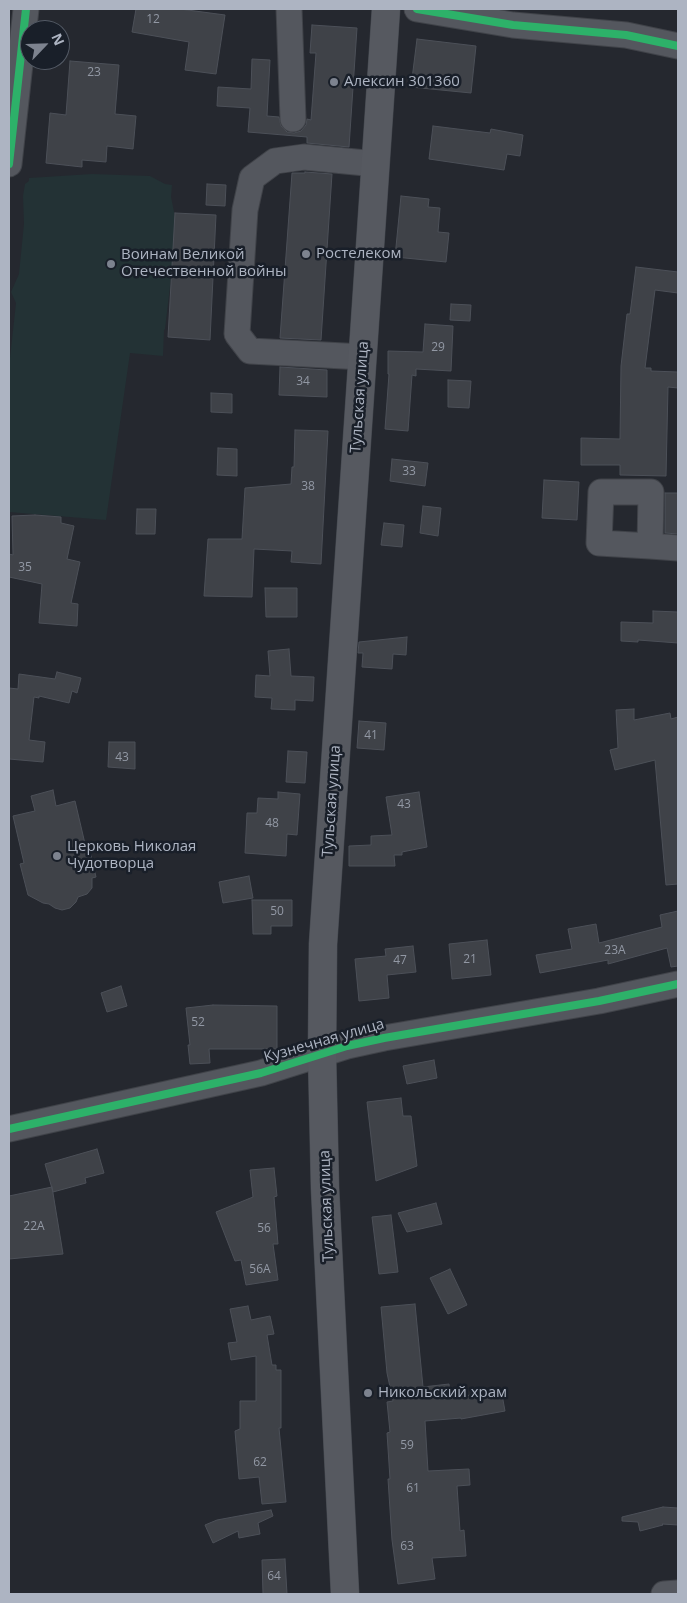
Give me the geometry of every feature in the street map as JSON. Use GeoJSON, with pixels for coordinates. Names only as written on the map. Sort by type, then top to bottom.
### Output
{"type":"FeatureCollection","features":[{"type":"Feature","properties":{"kind":"main road","name":"Тульская улица"},"geometry":{"type":"LineString","coordinates":[[345,1594],[326,1198],[322,1054],[323,944],[386,9]]}},
{"type":"Feature","properties":{"kind":"street"},"geometry":{"type":"LineString","coordinates":[[9,164],[26,9]]}},
{"type":"Feature","properties":{"kind":"street"},"geometry":{"type":"LineString","coordinates":[[289,9],[293,119]]}},
{"type":"Feature","properties":{"kind":"street"},"geometry":{"type":"LineString","coordinates":[[417,9],[513,25],[626,36],[678,46]]}},
{"type":"Feature","properties":{"kind":"street"},"geometry":{"type":"LineString","coordinates":[[363,358],[250,351],[237,334],[245,210],[252,178],[275,161],[304,157],[376,164]]}},
{"type":"Feature","properties":{"kind":"street"},"geometry":{"type":"LineString","coordinates":[[650,546],[678,548]]}},
{"type":"Feature","properties":{"kind":"street","name":"Кузнечная улица"},"geometry":{"type":"LineString","coordinates":[[9,1129],[261,1073],[347,1046],[599,1001],[678,984]]}},
{"type":"Feature","properties":{"kind":"street"},"geometry":{"type":"LineString","coordinates":[[664,1594],[678,1593]]}},
{"type":"Feature","properties":{"kind":"shaded area"},"geometry":{"type":"Polygon","coordinates":[[[92,174],[150,176],[165,184],[172,185],[171,197],[177,227],[164,330],[163,356],[130,353],[106,520],[9,512],[9,367],[16,303],[11,292],[19,274],[24,224],[23,196],[25,184],[29,181],[29,178],[92,174]]]}},
{"type":"Feature","properties":{"kind":"building"},"geometry":{"type":"Polygon","coordinates":[[[136,9],[180,9],[225,15],[216,74],[185,70],[189,42],[132,32],[136,9]]]}},
{"type":"Feature","properties":{"kind":"building"},"geometry":{"type":"Polygon","coordinates":[[[312,25],[357,28],[349,147],[307,143],[307,137],[248,132],[250,108],[217,106],[218,87],[251,89],[252,59],[270,60],[267,116],[279,117],[281,126],[287,132],[301,131],[306,125],[307,119],[311,120],[316,53],[310,53],[312,25]]]}},
{"type":"Feature","properties":{"kind":"building"},"geometry":{"type":"Polygon","coordinates":[[[417,39],[476,46],[471,93],[411,87],[417,39]]]}},
{"type":"Feature","properties":{"kind":"building"},"geometry":{"type":"Polygon","coordinates":[[[70,61],[119,65],[115,114],[136,116],[133,149],[107,146],[106,162],[82,160],[82,167],[46,163],[50,113],[66,115],[70,61]]]}},
{"type":"Feature","properties":{"kind":"building"},"geometry":{"type":"Polygon","coordinates":[[[433,126],[490,133],[491,129],[523,135],[520,156],[507,154],[504,170],[429,159],[433,126]]]}},
{"type":"Feature","properties":{"kind":"building"},"geometry":{"type":"Polygon","coordinates":[[[292,173],[332,174],[321,340],[280,338],[292,173]]]}},
{"type":"Feature","properties":{"kind":"building"},"geometry":{"type":"Polygon","coordinates":[[[207,184],[226,185],[225,206],[206,205],[207,184]]]}},
{"type":"Feature","properties":{"kind":"building"},"geometry":{"type":"Polygon","coordinates":[[[401,196],[429,199],[428,207],[440,208],[438,232],[449,233],[446,262],[395,257],[401,196]]]}},
{"type":"Feature","properties":{"kind":"building"},"geometry":{"type":"Polygon","coordinates":[[[175,213],[216,215],[210,340],[168,337],[175,213]]]}},
{"type":"Feature","properties":{"kind":"building"},"geometry":{"type":"Polygon","coordinates":[[[636,267],[678,272],[678,293],[655,290],[645,368],[651,368],[651,371],[678,372],[678,388],[668,387],[666,476],[620,475],[620,465],[581,465],[581,438],[620,439],[621,366],[627,314],[630,314],[636,267]]]}},
{"type":"Feature","properties":{"kind":"building"},"geometry":{"type":"Polygon","coordinates":[[[451,304],[471,305],[470,321],[450,320],[451,304]]]}},
{"type":"Feature","properties":{"kind":"building"},"geometry":{"type":"Polygon","coordinates":[[[425,324],[453,326],[451,371],[416,369],[416,376],[412,375],[408,431],[385,429],[389,374],[388,351],[423,352],[425,324]]]}},
{"type":"Feature","properties":{"kind":"building"},"geometry":{"type":"Polygon","coordinates":[[[280,367],[327,370],[327,397],[279,395],[280,367]]]}},
{"type":"Feature","properties":{"kind":"building"},"geometry":{"type":"Polygon","coordinates":[[[448,380],[471,381],[469,408],[448,407],[448,380]]]}},
{"type":"Feature","properties":{"kind":"building"},"geometry":{"type":"Polygon","coordinates":[[[211,393],[232,394],[232,413],[211,412],[211,393]]]}},
{"type":"Feature","properties":{"kind":"building"},"geometry":{"type":"Polygon","coordinates":[[[295,430],[328,431],[321,564],[291,562],[292,551],[254,549],[252,597],[204,596],[208,539],[242,539],[245,488],[291,484],[292,467],[294,467],[295,430]]]}},
{"type":"Feature","properties":{"kind":"building"},"geometry":{"type":"Polygon","coordinates":[[[218,448],[237,449],[237,476],[217,475],[218,448]]]}},
{"type":"Feature","properties":{"kind":"building"},"geometry":{"type":"Polygon","coordinates":[[[392,459],[428,463],[425,486],[390,481],[392,459]]]}},
{"type":"Feature","properties":{"kind":"building"},"geometry":{"type":"Polygon","coordinates":[[[544,480],[579,482],[577,520],[542,518],[544,480]]]}},
{"type":"Feature","properties":{"kind":"building"},"geometry":{"type":"Polygon","coordinates":[[[665,493],[678,493],[678,534],[665,533],[665,493]]]}},
{"type":"Feature","properties":{"kind":"building"},"geometry":{"type":"Polygon","coordinates":[[[423,506],[441,508],[438,536],[420,533],[423,506]]]}},
{"type":"Feature","properties":{"kind":"building"},"geometry":{"type":"Polygon","coordinates":[[[137,509],[156,509],[155,534],[136,534],[137,509]]]}},
{"type":"Feature","properties":{"kind":"building"},"geometry":{"type":"Polygon","coordinates":[[[12,516],[61,517],[61,523],[74,526],[67,559],[80,562],[71,603],[78,604],[77,626],[39,623],[42,584],[9,577],[9,554],[13,555],[12,516]]]}},
{"type":"Feature","properties":{"kind":"building"},"geometry":{"type":"Polygon","coordinates":[[[384,523],[404,525],[402,547],[381,545],[384,523]]]}},
{"type":"Feature","properties":{"kind":"building"},"geometry":{"type":"Polygon","coordinates":[[[265,588],[297,588],[297,617],[266,617],[265,588]]]}},
{"type":"Feature","properties":{"kind":"building"},"geometry":{"type":"Polygon","coordinates":[[[653,611],[678,612],[678,643],[638,640],[638,642],[621,641],[621,622],[653,623],[653,611]]]}},
{"type":"Feature","properties":{"kind":"building"},"geometry":{"type":"Polygon","coordinates":[[[407,637],[406,655],[393,654],[392,669],[362,667],[363,653],[358,653],[359,642],[407,637]]]}},
{"type":"Feature","properties":{"kind":"building"},"geometry":{"type":"Polygon","coordinates":[[[289,649],[291,676],[314,677],[313,701],[295,700],[295,710],[271,709],[272,698],[255,697],[256,675],[270,676],[268,651],[289,649]]]}},
{"type":"Feature","properties":{"kind":"building"},"geometry":{"type":"Polygon","coordinates":[[[57,672],[81,678],[77,693],[72,691],[69,703],[39,696],[39,698],[34,697],[29,740],[45,742],[43,762],[9,759],[9,688],[18,689],[19,674],[55,679],[57,672]]]}},
{"type":"Feature","properties":{"kind":"building"},"geometry":{"type":"Polygon","coordinates":[[[634,709],[634,720],[670,713],[671,719],[678,717],[678,884],[666,885],[655,760],[615,770],[610,750],[618,748],[616,710],[634,709]]]}},
{"type":"Feature","properties":{"kind":"building"},"geometry":{"type":"Polygon","coordinates":[[[359,721],[386,723],[384,750],[357,748],[359,721]]]}},
{"type":"Feature","properties":{"kind":"building"},"geometry":{"type":"Polygon","coordinates":[[[109,742],[135,742],[135,769],[108,767],[109,742]]]}},
{"type":"Feature","properties":{"kind":"building"},"geometry":{"type":"Polygon","coordinates":[[[288,751],[307,752],[305,783],[286,782],[288,751]]]}},
{"type":"Feature","properties":{"kind":"building","name":"Церковь Николая Чудотворца"},"geometry":{"type":"Polygon","coordinates":[[[53,790],[56,806],[75,801],[86,848],[89,847],[96,877],[92,878],[92,888],[87,894],[78,897],[70,908],[62,910],[28,895],[20,864],[24,863],[13,816],[35,811],[31,796],[53,790]]]}},
{"type":"Feature","properties":{"kind":"building"},"geometry":{"type":"Polygon","coordinates":[[[278,792],[300,794],[297,835],[287,834],[286,856],[245,853],[247,813],[257,813],[258,798],[278,799],[278,792]]]}},
{"type":"Feature","properties":{"kind":"building"},"geometry":{"type":"Polygon","coordinates":[[[419,792],[427,847],[402,852],[402,855],[394,855],[395,866],[349,866],[349,846],[371,845],[371,836],[392,835],[386,797],[419,792]]]}},
{"type":"Feature","properties":{"kind":"building"},"geometry":{"type":"Polygon","coordinates":[[[249,876],[253,898],[223,903],[219,882],[249,876]]]}},
{"type":"Feature","properties":{"kind":"building"},"geometry":{"type":"Polygon","coordinates":[[[252,900],[292,900],[292,926],[271,926],[271,934],[253,934],[252,900]]]}},
{"type":"Feature","properties":{"kind":"building"},"geometry":{"type":"Polygon","coordinates":[[[678,911],[678,966],[671,967],[667,948],[608,964],[608,960],[540,973],[536,955],[572,949],[568,929],[596,924],[599,943],[662,927],[660,915],[678,911]]]}},
{"type":"Feature","properties":{"kind":"building"},"geometry":{"type":"Polygon","coordinates":[[[487,940],[491,975],[452,979],[449,944],[487,940]]]}},
{"type":"Feature","properties":{"kind":"building"},"geometry":{"type":"Polygon","coordinates":[[[413,946],[416,972],[387,975],[389,998],[359,1001],[355,959],[386,956],[385,949],[413,946]]]}},
{"type":"Feature","properties":{"kind":"building"},"geometry":{"type":"Polygon","coordinates":[[[121,986],[127,1006],[107,1012],[101,993],[121,986]]]}},
{"type":"Feature","properties":{"kind":"building"},"geometry":{"type":"Polygon","coordinates":[[[213,1005],[277,1006],[277,1049],[209,1049],[210,1063],[190,1064],[186,1008],[213,1005]]]}},
{"type":"Feature","properties":{"kind":"building"},"geometry":{"type":"Polygon","coordinates":[[[434,1060],[437,1078],[407,1084],[403,1066],[434,1060]]]}},
{"type":"Feature","properties":{"kind":"building"},"geometry":{"type":"Polygon","coordinates":[[[401,1098],[403,1116],[411,1116],[417,1166],[376,1181],[367,1102],[401,1098]]]}},
{"type":"Feature","properties":{"kind":"building"},"geometry":{"type":"Polygon","coordinates":[[[97,1149],[104,1173],[85,1178],[86,1183],[53,1192],[45,1164],[97,1149]]]}},
{"type":"Feature","properties":{"kind":"building"},"geometry":{"type":"Polygon","coordinates":[[[274,1168],[277,1196],[274,1197],[278,1244],[273,1244],[278,1280],[246,1285],[241,1260],[235,1261],[216,1212],[253,1197],[250,1170],[274,1168]]]}},
{"type":"Feature","properties":{"kind":"building"},"geometry":{"type":"Polygon","coordinates":[[[52,1187],[63,1254],[9,1259],[9,1196],[52,1187]]]}},
{"type":"Feature","properties":{"kind":"building"},"geometry":{"type":"Polygon","coordinates":[[[436,1203],[442,1224],[407,1232],[398,1213],[436,1203]]]}},
{"type":"Feature","properties":{"kind":"building"},"geometry":{"type":"Polygon","coordinates":[[[391,1215],[398,1272],[379,1274],[372,1217],[391,1215]]]}},
{"type":"Feature","properties":{"kind":"building"},"geometry":{"type":"Polygon","coordinates":[[[450,1269],[467,1305],[448,1314],[430,1278],[450,1269]]]}},
{"type":"Feature","properties":{"kind":"building"},"geometry":{"type":"Polygon","coordinates":[[[415,1304],[423,1387],[449,1384],[450,1399],[501,1389],[505,1411],[461,1419],[425,1421],[428,1471],[469,1469],[470,1485],[457,1486],[460,1531],[464,1530],[466,1556],[432,1558],[435,1579],[398,1584],[392,1540],[388,1479],[390,1479],[387,1433],[390,1432],[387,1402],[393,1401],[387,1373],[381,1307],[415,1304]]]}},
{"type":"Feature","properties":{"kind":"building"},"geometry":{"type":"Polygon","coordinates":[[[248,1306],[251,1320],[270,1316],[274,1334],[267,1335],[272,1365],[276,1365],[276,1370],[281,1370],[281,1428],[279,1428],[286,1502],[262,1504],[259,1477],[239,1479],[235,1431],[240,1429],[240,1401],[256,1401],[256,1356],[231,1360],[228,1343],[237,1342],[230,1309],[248,1306]]]}},
{"type":"Feature","properties":{"kind":"building"},"geometry":{"type":"Polygon","coordinates":[[[663,1507],[678,1508],[678,1525],[662,1524],[640,1531],[638,1522],[622,1521],[622,1517],[663,1507]]]}},
{"type":"Feature","properties":{"kind":"building"},"geometry":{"type":"Polygon","coordinates":[[[271,1510],[273,1516],[258,1523],[260,1534],[239,1538],[238,1531],[213,1543],[205,1525],[217,1520],[271,1510]]]}},
{"type":"Feature","properties":{"kind":"building"},"geometry":{"type":"Polygon","coordinates":[[[285,1559],[287,1594],[263,1594],[262,1560],[285,1559]]]}},
{"type":"Feature","properties":{"kind":"cycle path"},"geometry":{"type":"LineString","coordinates":[[9,164],[26,9]]}},
{"type":"Feature","properties":{"kind":"cycle path"},"geometry":{"type":"LineString","coordinates":[[417,9],[513,25],[626,35],[678,46]]}},
{"type":"Feature","properties":{"kind":"cycle path"},"geometry":{"type":"LineString","coordinates":[[9,1129],[261,1073],[347,1046],[599,1001],[678,984]]}},
{"type":"Feature","properties":{"kind":"place","name":"Алексин 301360"},"geometry":{"type":"Point","coordinates":[334,82]}},
{"type":"Feature","properties":{"kind":"place","name":"Ростелеком"},"geometry":{"type":"Point","coordinates":[306,254]}},
{"type":"Feature","properties":{"kind":"place","name":"Воинам Великой Отечественной войны"},"geometry":{"type":"Point","coordinates":[111,264]}},
{"type":"Feature","properties":{"kind":"place","name":"Церковь Николая Чудотворца"},"geometry":{"type":"Point","coordinates":[57,856]}},
{"type":"Feature","properties":{"kind":"place","name":"Никольский храм"},"geometry":{"type":"Point","coordinates":[368,1393]}}]}
